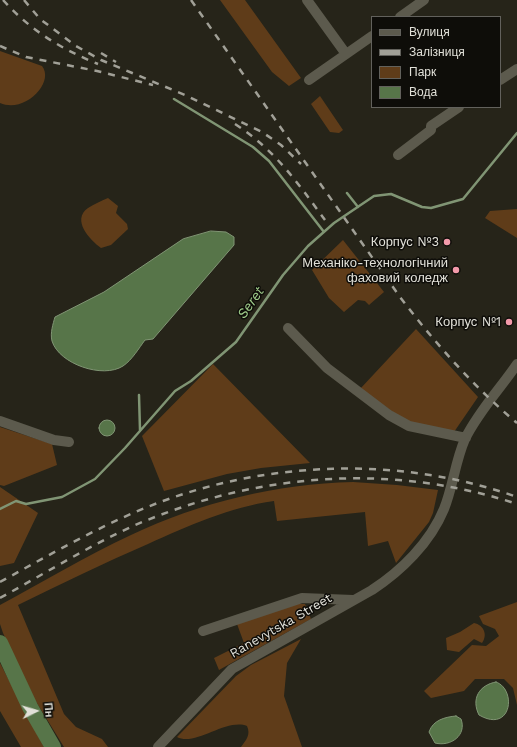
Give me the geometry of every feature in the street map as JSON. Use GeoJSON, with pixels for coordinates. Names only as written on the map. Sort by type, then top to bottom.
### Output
{"type":"FeatureCollection","features":[{"type":"Feature","properties":{"kind":"street"},"geometry":{"type":"LineString","coordinates":[[307,0],[346,54]]}},
{"type":"Feature","properties":{"kind":"street"},"geometry":{"type":"LineString","coordinates":[[401,16],[412,4],[424,0]]}},
{"type":"Feature","properties":{"kind":"street"},"geometry":{"type":"LineString","coordinates":[[309,80],[371,37]]}},
{"type":"Feature","properties":{"kind":"street"},"geometry":{"type":"LineString","coordinates":[[501,79],[517,69]]}},
{"type":"Feature","properties":{"kind":"street"},"geometry":{"type":"LineString","coordinates":[[398,155],[431,130],[431,126],[458,108]]}},
{"type":"Feature","properties":{"kind":"street"},"geometry":{"type":"LineString","coordinates":[[288,328],[327,368],[389,415],[409,426],[466,438]]}},
{"type":"Feature","properties":{"kind":"street","name":"Ranevytska Street"},"geometry":{"type":"LineString","coordinates":[[158,747],[232,669],[372,590],[398,570],[433,529],[444,509],[460,450],[466,438],[478,417],[517,364]]}},
{"type":"Feature","properties":{"kind":"street"},"geometry":{"type":"LineString","coordinates":[[0,421],[54,440],[68,442]]}},
{"type":"Feature","properties":{"kind":"street","name":"Ranevytska Street"},"geometry":{"type":"LineString","coordinates":[[203,631],[302,598],[353,600]]}},
{"type":"Feature","properties":{"kind":"green space"},"geometry":{"type":"Polygon","coordinates":[[[220,0],[245,0],[301,78],[289,86],[272,72],[220,0]]]}},
{"type":"Feature","properties":{"kind":"green space"},"geometry":{"type":"Polygon","coordinates":[[[0,51],[42,66],[45,73],[41,88],[28,100],[19,104],[10,105],[0,103],[0,51]]]}},
{"type":"Feature","properties":{"kind":"green space"},"geometry":{"type":"Polygon","coordinates":[[[320,96],[343,130],[339,133],[330,132],[311,104],[320,96]]]}},
{"type":"Feature","properties":{"kind":"green space"},"geometry":{"type":"Polygon","coordinates":[[[108,198],[118,206],[116,213],[127,224],[128,229],[111,245],[101,248],[84,230],[81,218],[83,213],[88,208],[108,198]]]}},
{"type":"Feature","properties":{"kind":"green space"},"geometry":{"type":"Polygon","coordinates":[[[517,209],[517,238],[485,218],[490,211],[517,209]]]}},
{"type":"Feature","properties":{"kind":"green space"},"geometry":{"type":"Polygon","coordinates":[[[343,240],[384,292],[369,305],[365,301],[358,300],[344,312],[329,298],[312,270],[343,240]]]}},
{"type":"Feature","properties":{"kind":"green space"},"geometry":{"type":"Polygon","coordinates":[[[416,329],[478,397],[454,432],[410,424],[360,389],[416,329]]]}},
{"type":"Feature","properties":{"kind":"green space"},"geometry":{"type":"Polygon","coordinates":[[[213,364],[310,463],[261,468],[227,474],[164,491],[142,436],[213,364]]]}},
{"type":"Feature","properties":{"kind":"green space"},"geometry":{"type":"Polygon","coordinates":[[[0,427],[52,444],[57,465],[4,486],[0,485],[0,427]]]}},
{"type":"Feature","properties":{"kind":"green space"},"geometry":{"type":"Polygon","coordinates":[[[353,482],[438,490],[433,513],[429,522],[396,563],[388,541],[368,546],[365,512],[277,521],[274,501],[225,512],[194,524],[66,581],[18,605],[64,714],[76,727],[102,739],[108,747],[64,747],[35,700],[3,633],[0,624],[0,605],[114,543],[157,523],[184,513],[212,504],[267,491],[324,483],[353,482]]]}},
{"type":"Feature","properties":{"kind":"green space"},"geometry":{"type":"Polygon","coordinates":[[[0,487],[38,513],[14,563],[0,566],[0,487]]]}},
{"type":"Feature","properties":{"kind":"green space"},"geometry":{"type":"Polygon","coordinates":[[[517,602],[517,705],[513,688],[504,679],[475,679],[464,691],[431,698],[424,691],[472,645],[486,646],[499,636],[495,629],[483,624],[479,616],[517,602]]]}},
{"type":"Feature","properties":{"kind":"green space"},"geometry":{"type":"Polygon","coordinates":[[[297,604],[305,604],[311,619],[219,670],[214,658],[244,643],[237,624],[297,604]]]}},
{"type":"Feature","properties":{"kind":"green space"},"geometry":{"type":"Polygon","coordinates":[[[474,623],[483,628],[485,637],[482,643],[474,639],[459,652],[447,650],[446,638],[460,632],[474,623]]]}},
{"type":"Feature","properties":{"kind":"green space"},"geometry":{"type":"Polygon","coordinates":[[[301,639],[287,663],[284,696],[302,747],[241,747],[247,737],[248,729],[247,726],[239,725],[230,726],[193,738],[184,739],[177,737],[236,676],[251,665],[301,639]]]}},
{"type":"Feature","properties":{"kind":"green space"},"geometry":{"type":"Polygon","coordinates":[[[0,663],[44,747],[21,747],[0,711],[0,663]]]}},
{"type":"Feature","properties":{"kind":"water"},"geometry":{"type":"Polygon","coordinates":[[[211,231],[226,232],[234,237],[234,245],[153,339],[145,340],[123,366],[114,370],[94,370],[72,362],[56,349],[51,335],[55,317],[104,292],[183,239],[211,231]]]}},
{"type":"Feature","properties":{"kind":"water"},"geometry":{"type":"Polygon","coordinates":[[[107,420],[113,422],[115,428],[113,434],[107,436],[101,434],[99,428],[101,422],[107,420]]]}},
{"type":"Feature","properties":{"kind":"water"},"geometry":{"type":"Polygon","coordinates":[[[496,682],[503,686],[507,693],[509,701],[508,708],[504,715],[499,719],[490,719],[479,715],[476,698],[485,686],[496,682]]]}},
{"type":"Feature","properties":{"kind":"water"},"geometry":{"type":"Polygon","coordinates":[[[456,716],[461,719],[462,730],[460,735],[447,743],[435,743],[429,732],[433,725],[444,718],[456,716]]]}},
{"type":"Feature","properties":{"kind":"waterway"},"geometry":{"type":"LineString","coordinates":[[174,99],[253,147],[269,161],[324,232]]}},
{"type":"Feature","properties":{"kind":"waterway","name":"Seret"},"geometry":{"type":"LineString","coordinates":[[0,509],[16,501],[26,504],[62,497],[95,479],[125,448],[175,391],[191,381],[236,342],[283,275],[308,246],[334,223],[374,196],[391,194],[422,207],[431,208],[463,199],[517,133]]}},
{"type":"Feature","properties":{"kind":"waterway"},"geometry":{"type":"LineString","coordinates":[[347,193],[358,207]]}},
{"type":"Feature","properties":{"kind":"waterway"},"geometry":{"type":"LineString","coordinates":[[139,395],[140,430]]}},
{"type":"Feature","properties":{"kind":"waterway"},"geometry":{"type":"LineString","coordinates":[[0,643],[30,707],[53,747]]}},
{"type":"Feature","properties":{"kind":"railway"},"geometry":{"type":"LineString","coordinates":[[3,0],[24,21],[47,38],[71,52],[98,64]]}},
{"type":"Feature","properties":{"kind":"railway"},"geometry":{"type":"LineString","coordinates":[[24,0],[40,19],[76,46],[101,60],[185,95],[262,132],[281,145],[301,164]]}},
{"type":"Feature","properties":{"kind":"railway"},"geometry":{"type":"LineString","coordinates":[[191,0],[400,297],[455,363],[485,394],[517,423]]}},
{"type":"Feature","properties":{"kind":"railway"},"geometry":{"type":"LineString","coordinates":[[0,46],[26,57],[97,71],[153,85]]}},
{"type":"Feature","properties":{"kind":"railway"},"geometry":{"type":"LineString","coordinates":[[101,53],[116,62]]}},
{"type":"Feature","properties":{"kind":"railway"},"geometry":{"type":"LineString","coordinates":[[235,124],[274,156],[295,180],[325,220]]}},
{"type":"Feature","properties":{"kind":"railway"},"geometry":{"type":"LineString","coordinates":[[0,582],[80,538],[142,509],[206,487],[250,477],[294,471],[340,469],[385,470],[430,475],[474,484],[517,497]]}},
{"type":"Feature","properties":{"kind":"railway"},"geometry":{"type":"LineString","coordinates":[[0,598],[82,552],[133,526],[179,508],[227,494],[275,485],[323,479],[372,479],[421,482],[469,491],[517,504]]}},
{"type":"Feature","properties":{"kind":"place","name":"Корпус №3"},"geometry":{"type":"Point","coordinates":[447,242]}},
{"type":"Feature","properties":{"kind":"place","name":"Механіко-технологічний фаховий коледж"},"geometry":{"type":"Point","coordinates":[456,270]}},
{"type":"Feature","properties":{"kind":"place","name":"Корпус №1"},"geometry":{"type":"Point","coordinates":[509,322]}}]}
